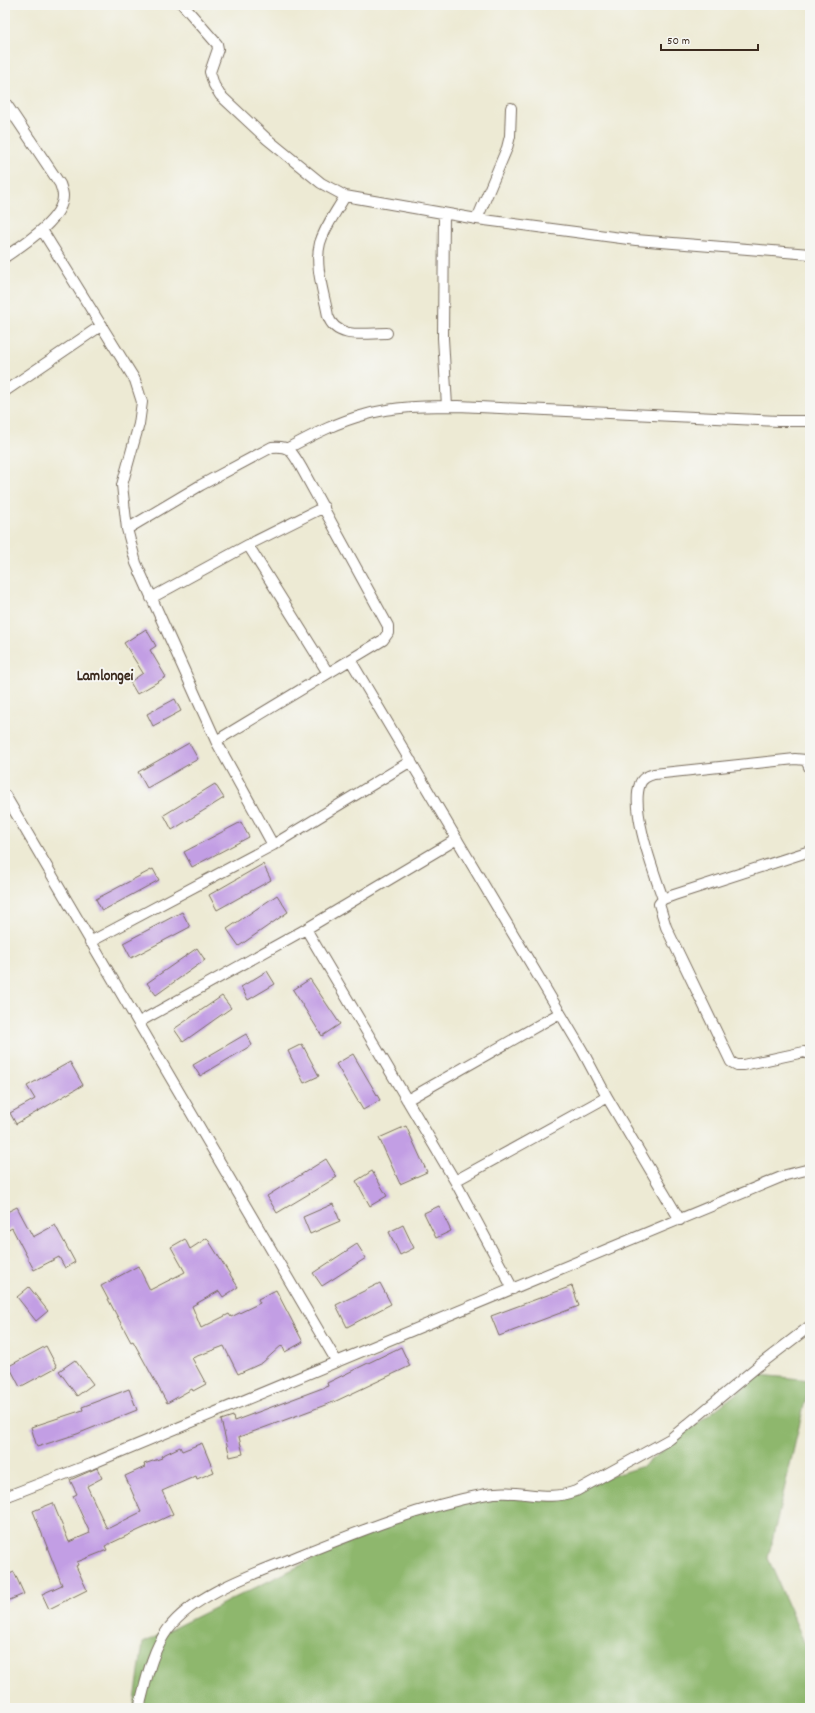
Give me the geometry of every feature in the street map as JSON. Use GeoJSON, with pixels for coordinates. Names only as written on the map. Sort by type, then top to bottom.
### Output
{"type":"FeatureCollection","features":[{"type":"Feature","properties":{"kind":"street"},"geometry":{"type":"LineString","coordinates":[[183,5],[218,44],[218,49],[210,72],[214,85],[220,95],[273,144],[321,183],[345,196],[477,219],[636,240],[810,254]]}},
{"type":"Feature","properties":{"kind":"street"},"geometry":{"type":"LineString","coordinates":[[5,102],[60,184],[63,197],[58,212],[42,230],[5,258]]}},
{"type":"Feature","properties":{"kind":"street"},"geometry":{"type":"LineString","coordinates":[[477,219],[507,148],[510,136],[511,108]]}},
{"type":"Feature","properties":{"kind":"street"},"geometry":{"type":"LineString","coordinates":[[345,196],[325,231],[318,253],[318,264],[330,324],[342,332],[387,333]]}},
{"type":"Feature","properties":{"kind":"street"},"geometry":{"type":"LineString","coordinates":[[444,214],[443,338],[447,406]]}},
{"type":"Feature","properties":{"kind":"street"},"geometry":{"type":"LineString","coordinates":[[42,230],[135,380],[142,402],[139,424],[122,485],[127,529],[136,563],[216,741],[273,845]]}},
{"type":"Feature","properties":{"kind":"street"},"geometry":{"type":"LineString","coordinates":[[5,391],[102,326]]}},
{"type":"Feature","properties":{"kind":"street"},"geometry":{"type":"LineString","coordinates":[[288,448],[328,427],[364,414],[397,409],[447,406],[810,421]]}},
{"type":"Feature","properties":{"kind":"street"},"geometry":{"type":"LineString","coordinates":[[127,529],[201,485],[272,447],[282,446],[288,448],[301,467],[324,507],[388,626],[388,633],[383,640],[216,741]]}},
{"type":"Feature","properties":{"kind":"street"},"geometry":{"type":"LineString","coordinates":[[151,598],[248,545],[324,507]]}},
{"type":"Feature","properties":{"kind":"street"},"geometry":{"type":"LineString","coordinates":[[248,545],[328,673]]}},
{"type":"Feature","properties":{"kind":"street"},"geometry":{"type":"LineString","coordinates":[[350,661],[560,1013],[606,1097],[680,1220]]}},
{"type":"Feature","properties":{"kind":"street"},"geometry":{"type":"LineString","coordinates":[[663,899],[639,818],[638,792],[640,784],[645,777],[654,774],[795,758],[806,760],[810,769]]}},
{"type":"Feature","properties":{"kind":"street"},"geometry":{"type":"LineString","coordinates":[[90,942],[273,845],[411,761]]}},
{"type":"Feature","properties":{"kind":"street"},"geometry":{"type":"LineString","coordinates":[[5,795],[337,1362]]}},
{"type":"Feature","properties":{"kind":"street"},"geometry":{"type":"LineString","coordinates":[[138,1022],[306,929],[457,839]]}},
{"type":"Feature","properties":{"kind":"street"},"geometry":{"type":"LineString","coordinates":[[810,851],[663,899],[659,904],[659,909],[666,927],[731,1062],[737,1066],[804,1052],[810,1054]]}},
{"type":"Feature","properties":{"kind":"street"},"geometry":{"type":"LineString","coordinates":[[306,929],[455,1181],[513,1289]]}},
{"type":"Feature","properties":{"kind":"street"},"geometry":{"type":"LineString","coordinates":[[407,1100],[560,1013]]}},
{"type":"Feature","properties":{"kind":"street"},"geometry":{"type":"LineString","coordinates":[[455,1181],[606,1097]]}},
{"type":"Feature","properties":{"kind":"street"},"geometry":{"type":"LineString","coordinates":[[5,1497],[91,1464],[786,1176],[810,1169]]}},
{"type":"Feature","properties":{"kind":"street"},"geometry":{"type":"LineString","coordinates":[[139,1708],[154,1654],[168,1629],[200,1601],[230,1585],[279,1564],[362,1530],[420,1510],[501,1491],[550,1497],[564,1496],[576,1491],[670,1439],[758,1366],[810,1326]]}},
{"type":"Feature","properties":{"kind":"green space"},"geometry":{"type":"Polygon","coordinates":[[[760,1375],[810,1380],[768,1558],[810,1656],[810,1701],[805,1708],[134,1708],[143,1643],[427,1503],[559,1493],[643,1466],[760,1375]]]}},
{"type":"Feature","properties":{"kind":"building"},"geometry":{"type":"Polygon","coordinates":[[[146,629],[156,646],[150,650],[166,677],[137,694],[130,682],[143,673],[124,643],[146,629]]]}},
{"type":"Feature","properties":{"kind":"building"},"geometry":{"type":"Polygon","coordinates":[[[175,699],[181,711],[153,726],[147,714],[175,699]]]}},
{"type":"Feature","properties":{"kind":"building"},"geometry":{"type":"Polygon","coordinates":[[[189,743],[198,759],[147,788],[138,772],[189,743]]]}},
{"type":"Feature","properties":{"kind":"building"},"geometry":{"type":"Polygon","coordinates":[[[215,784],[224,798],[172,830],[164,815],[215,784]]]}},
{"type":"Feature","properties":{"kind":"building"},"geometry":{"type":"Polygon","coordinates":[[[241,822],[249,837],[192,867],[184,852],[241,822]]]}},
{"type":"Feature","properties":{"kind":"building"},"geometry":{"type":"Polygon","coordinates":[[[263,864],[271,880],[217,910],[209,895],[263,864]]]}},
{"type":"Feature","properties":{"kind":"building"},"geometry":{"type":"Polygon","coordinates":[[[153,869],[159,880],[102,911],[96,899],[153,869]]]}},
{"type":"Feature","properties":{"kind":"building"},"geometry":{"type":"Polygon","coordinates":[[[277,895],[288,912],[239,946],[227,929],[277,895]]]}},
{"type":"Feature","properties":{"kind":"building"},"geometry":{"type":"Polygon","coordinates":[[[182,912],[190,927],[131,958],[123,943],[182,912]]]}},
{"type":"Feature","properties":{"kind":"building"},"geometry":{"type":"Polygon","coordinates":[[[197,948],[205,960],[156,995],[147,983],[197,948]]]}},
{"type":"Feature","properties":{"kind":"building"},"geometry":{"type":"Polygon","coordinates":[[[267,971],[275,984],[248,1000],[241,987],[267,971]]]}},
{"type":"Feature","properties":{"kind":"building"},"geometry":{"type":"Polygon","coordinates":[[[310,979],[340,1024],[322,1036],[293,990],[310,979]]]}},
{"type":"Feature","properties":{"kind":"building"},"geometry":{"type":"Polygon","coordinates":[[[222,996],[231,1008],[183,1042],[174,1029],[222,996]]]}},
{"type":"Feature","properties":{"kind":"building"},"geometry":{"type":"Polygon","coordinates":[[[246,1034],[252,1045],[200,1076],[193,1065],[246,1034]]]}},
{"type":"Feature","properties":{"kind":"building"},"geometry":{"type":"Polygon","coordinates":[[[302,1044],[319,1076],[304,1083],[288,1051],[302,1044]]]}},
{"type":"Feature","properties":{"kind":"building"},"geometry":{"type":"Polygon","coordinates":[[[353,1054],[380,1100],[363,1110],[336,1064],[353,1054]]]}},
{"type":"Feature","properties":{"kind":"building"},"geometry":{"type":"Polygon","coordinates":[[[70,1062],[83,1085],[16,1124],[10,1113],[35,1099],[27,1086],[70,1062]]]}},
{"type":"Feature","properties":{"kind":"building"},"geometry":{"type":"Polygon","coordinates":[[[406,1126],[427,1172],[400,1184],[379,1138],[406,1126]]]}},
{"type":"Feature","properties":{"kind":"building"},"geometry":{"type":"Polygon","coordinates":[[[326,1159],[337,1177],[277,1213],[267,1196],[326,1159]]]}},
{"type":"Feature","properties":{"kind":"building"},"geometry":{"type":"Polygon","coordinates":[[[372,1171],[387,1196],[370,1206],[356,1181],[372,1171]]]}},
{"type":"Feature","properties":{"kind":"building"},"geometry":{"type":"Polygon","coordinates":[[[333,1204],[340,1221],[310,1234],[303,1217],[333,1204]]]}},
{"type":"Feature","properties":{"kind":"building"},"geometry":{"type":"Polygon","coordinates":[[[439,1206],[451,1231],[436,1238],[424,1213],[439,1206]]]}},
{"type":"Feature","properties":{"kind":"building"},"geometry":{"type":"Polygon","coordinates":[[[17,1207],[33,1237],[55,1225],[75,1262],[65,1268],[59,1257],[34,1270],[12,1228],[5,1232],[5,1213],[17,1207]]]}},
{"type":"Feature","properties":{"kind":"building"},"geometry":{"type":"Polygon","coordinates":[[[403,1225],[414,1248],[400,1255],[389,1232],[403,1225]]]}},
{"type":"Feature","properties":{"kind":"building"},"geometry":{"type":"Polygon","coordinates":[[[207,1238],[238,1287],[223,1297],[219,1291],[192,1306],[201,1328],[229,1314],[231,1317],[260,1303],[258,1299],[276,1290],[303,1342],[285,1352],[282,1345],[262,1363],[238,1374],[224,1346],[192,1358],[206,1384],[193,1391],[192,1389],[167,1403],[133,1341],[131,1342],[101,1286],[138,1266],[150,1290],[185,1272],[171,1247],[185,1239],[190,1249],[207,1238]]]}},
{"type":"Feature","properties":{"kind":"building"},"geometry":{"type":"Polygon","coordinates":[[[357,1244],[366,1258],[322,1286],[313,1273],[357,1244]]]}},
{"type":"Feature","properties":{"kind":"building"},"geometry":{"type":"Polygon","coordinates":[[[380,1283],[391,1304],[347,1327],[336,1305],[380,1283]]]}},
{"type":"Feature","properties":{"kind":"building"},"geometry":{"type":"Polygon","coordinates":[[[572,1286],[579,1306],[499,1336],[491,1316],[572,1286]]]}},
{"type":"Feature","properties":{"kind":"building"},"geometry":{"type":"Polygon","coordinates":[[[29,1287],[48,1311],[36,1321],[17,1297],[29,1287]]]}},
{"type":"Feature","properties":{"kind":"building"},"geometry":{"type":"Polygon","coordinates":[[[46,1346],[57,1367],[20,1387],[9,1366],[46,1346]]]}},
{"type":"Feature","properties":{"kind":"building"},"geometry":{"type":"Polygon","coordinates":[[[401,1347],[410,1366],[336,1401],[239,1437],[243,1454],[230,1457],[221,1420],[233,1416],[234,1421],[328,1386],[327,1383],[401,1347]]]}},
{"type":"Feature","properties":{"kind":"building"},"geometry":{"type":"Polygon","coordinates":[[[75,1360],[93,1384],[77,1396],[59,1371],[75,1360]]]}},
{"type":"Feature","properties":{"kind":"building"},"geometry":{"type":"Polygon","coordinates":[[[129,1389],[137,1410],[77,1434],[37,1447],[31,1427],[83,1410],[82,1407],[129,1389]]]}},
{"type":"Feature","properties":{"kind":"building"},"geometry":{"type":"Polygon","coordinates":[[[202,1443],[214,1472],[197,1479],[196,1476],[162,1491],[173,1514],[105,1546],[107,1550],[77,1562],[78,1565],[76,1566],[87,1590],[49,1609],[42,1594],[62,1585],[33,1511],[53,1503],[69,1542],[90,1533],[73,1496],[77,1494],[70,1480],[97,1468],[102,1478],[87,1486],[107,1529],[141,1512],[125,1476],[145,1467],[144,1464],[162,1458],[161,1456],[180,1447],[182,1451],[202,1443]]]}},
{"type":"Feature","properties":{"kind":"building"},"geometry":{"type":"Polygon","coordinates":[[[14,1572],[24,1594],[5,1602],[5,1576],[14,1572]]]}},
{"type":"Feature","properties":{"kind":"district","name":"Lamlongei"},"geometry":{"type":"Point","coordinates":[105,675]}}]}
